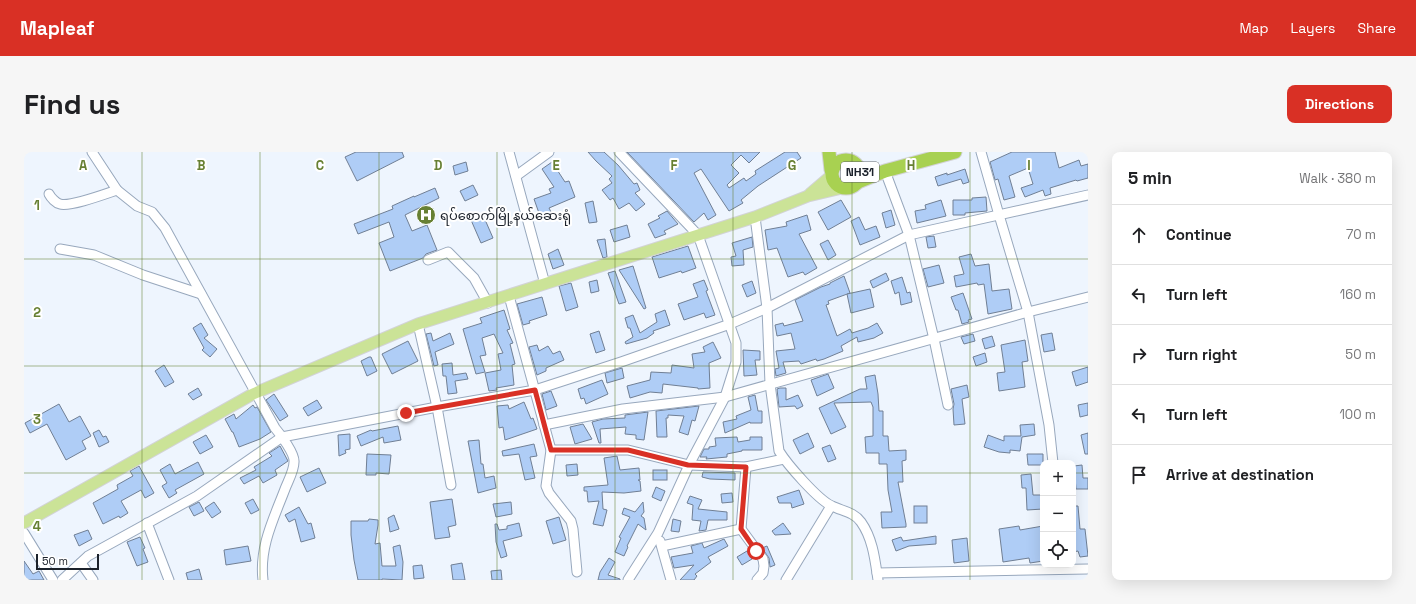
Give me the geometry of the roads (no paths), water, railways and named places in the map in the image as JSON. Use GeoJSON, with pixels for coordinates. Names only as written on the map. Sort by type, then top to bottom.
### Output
{"type":"FeatureCollection","features":[{"type":"Feature","properties":{"kind":"highway","name":"NH31"},"geometry":{"type":"LineString","coordinates":[[829,152],[831,173],[835,184],[842,188],[851,188],[858,182],[885,171],[955,152]]}},
{"type":"Feature","properties":{"kind":"highway","name":"NH31"},"geometry":{"type":"LineString","coordinates":[[831,173],[834,164],[840,160],[846,159],[885,171]]}},
{"type":"Feature","properties":{"kind":"highway","name":"NH31"},"geometry":{"type":"LineString","coordinates":[[852,160],[860,174],[858,182]]}},
{"type":"Feature","properties":{"kind":"main road"},"geometry":{"type":"LineString","coordinates":[[808,196],[831,173]]}},
{"type":"Feature","properties":{"kind":"main road"},"geometry":{"type":"LineString","coordinates":[[24,523],[256,392],[418,324],[755,217],[808,196],[842,188]]}},
{"type":"Feature","properties":{"kind":"street"},"geometry":{"type":"LineString","coordinates":[[92,152],[116,190],[137,206],[152,212],[165,228],[275,428],[282,437],[295,461],[264,546],[263,580]]}},
{"type":"Feature","properties":{"kind":"street"},"geometry":{"type":"LineString","coordinates":[[509,152],[545,284]]}},
{"type":"Feature","properties":{"kind":"street"},"geometry":{"type":"LineString","coordinates":[[516,176],[548,152]]}},
{"type":"Feature","properties":{"kind":"street"},"geometry":{"type":"LineString","coordinates":[[619,152],[698,235],[736,343],[736,362],[725,397],[688,465],[658,533],[628,580]]}},
{"type":"Feature","properties":{"kind":"street"},"geometry":{"type":"LineString","coordinates":[[981,152],[1028,312],[1049,425],[1053,460]]}},
{"type":"Feature","properties":{"kind":"street"},"geometry":{"type":"LineString","coordinates":[[885,171],[908,235],[934,339],[948,404]]}},
{"type":"Feature","properties":{"kind":"street"},"geometry":{"type":"LineString","coordinates":[[49,194],[51,199],[60,204],[71,204],[116,190]]}},
{"type":"Feature","properties":{"kind":"street"},"geometry":{"type":"LineString","coordinates":[[62,580],[88,556],[197,496],[282,437],[535,390],[622,362],[730,324],[767,308],[908,235],[1088,195]]}},
{"type":"Feature","properties":{"kind":"street"},"geometry":{"type":"LineString","coordinates":[[755,217],[767,308],[770,384],[779,451],[784,459],[810,488],[831,506],[846,511],[860,520],[872,544],[878,577],[975,576],[1065,568],[1088,569]]}},
{"type":"Feature","properties":{"kind":"street"},"geometry":{"type":"LineString","coordinates":[[60,249],[94,256],[143,275],[202,294]]}},
{"type":"Feature","properties":{"kind":"street"},"geometry":{"type":"LineString","coordinates":[[428,260],[448,252],[474,278],[488,302]]}},
{"type":"Feature","properties":{"kind":"street"},"geometry":{"type":"LineString","coordinates":[[508,296],[551,450],[546,486],[549,493],[570,521],[573,529],[577,572]]}},
{"type":"Feature","properties":{"kind":"street"},"geometry":{"type":"LineString","coordinates":[[544,425],[623,409],[725,397],[1028,312],[1088,297]]}},
{"type":"Feature","properties":{"kind":"street"},"geometry":{"type":"LineString","coordinates":[[418,324],[437,407],[451,485]]}},
{"type":"Feature","properties":{"kind":"street"},"geometry":{"type":"LineString","coordinates":[[551,450],[628,450],[688,465],[746,467],[784,459]]}},
{"type":"Feature","properties":{"kind":"street"},"geometry":{"type":"LineString","coordinates":[[746,467],[741,529],[763,559],[763,572],[757,580]]}},
{"type":"Feature","properties":{"kind":"street"},"geometry":{"type":"LineString","coordinates":[[786,580],[831,506]]}},
{"type":"Feature","properties":{"kind":"street"},"geometry":{"type":"LineString","coordinates":[[147,523],[169,580]]}},
{"type":"Feature","properties":{"kind":"street"},"geometry":{"type":"LineString","coordinates":[[662,546],[741,529]]}},
{"type":"Feature","properties":{"kind":"street"},"geometry":{"type":"LineString","coordinates":[[24,533],[53,580]]}},
{"type":"Feature","properties":{"kind":"street"},"geometry":{"type":"LineString","coordinates":[[658,533],[671,580]]}},
{"type":"Feature","properties":{"kind":"street"},"geometry":{"type":"LineString","coordinates":[[81,563],[93,580]]}},
{"type":"Feature","properties":{"kind":"street"},"geometry":{"type":"LineString","coordinates":[[1065,568],[1067,580]]}},
{"type":"Feature","properties":{"kind":"place","name":"ရပ်စောက်မြို့နယ်ဆေးရုံ"},"geometry":{"type":"Point","coordinates":[426,215]}}]}
